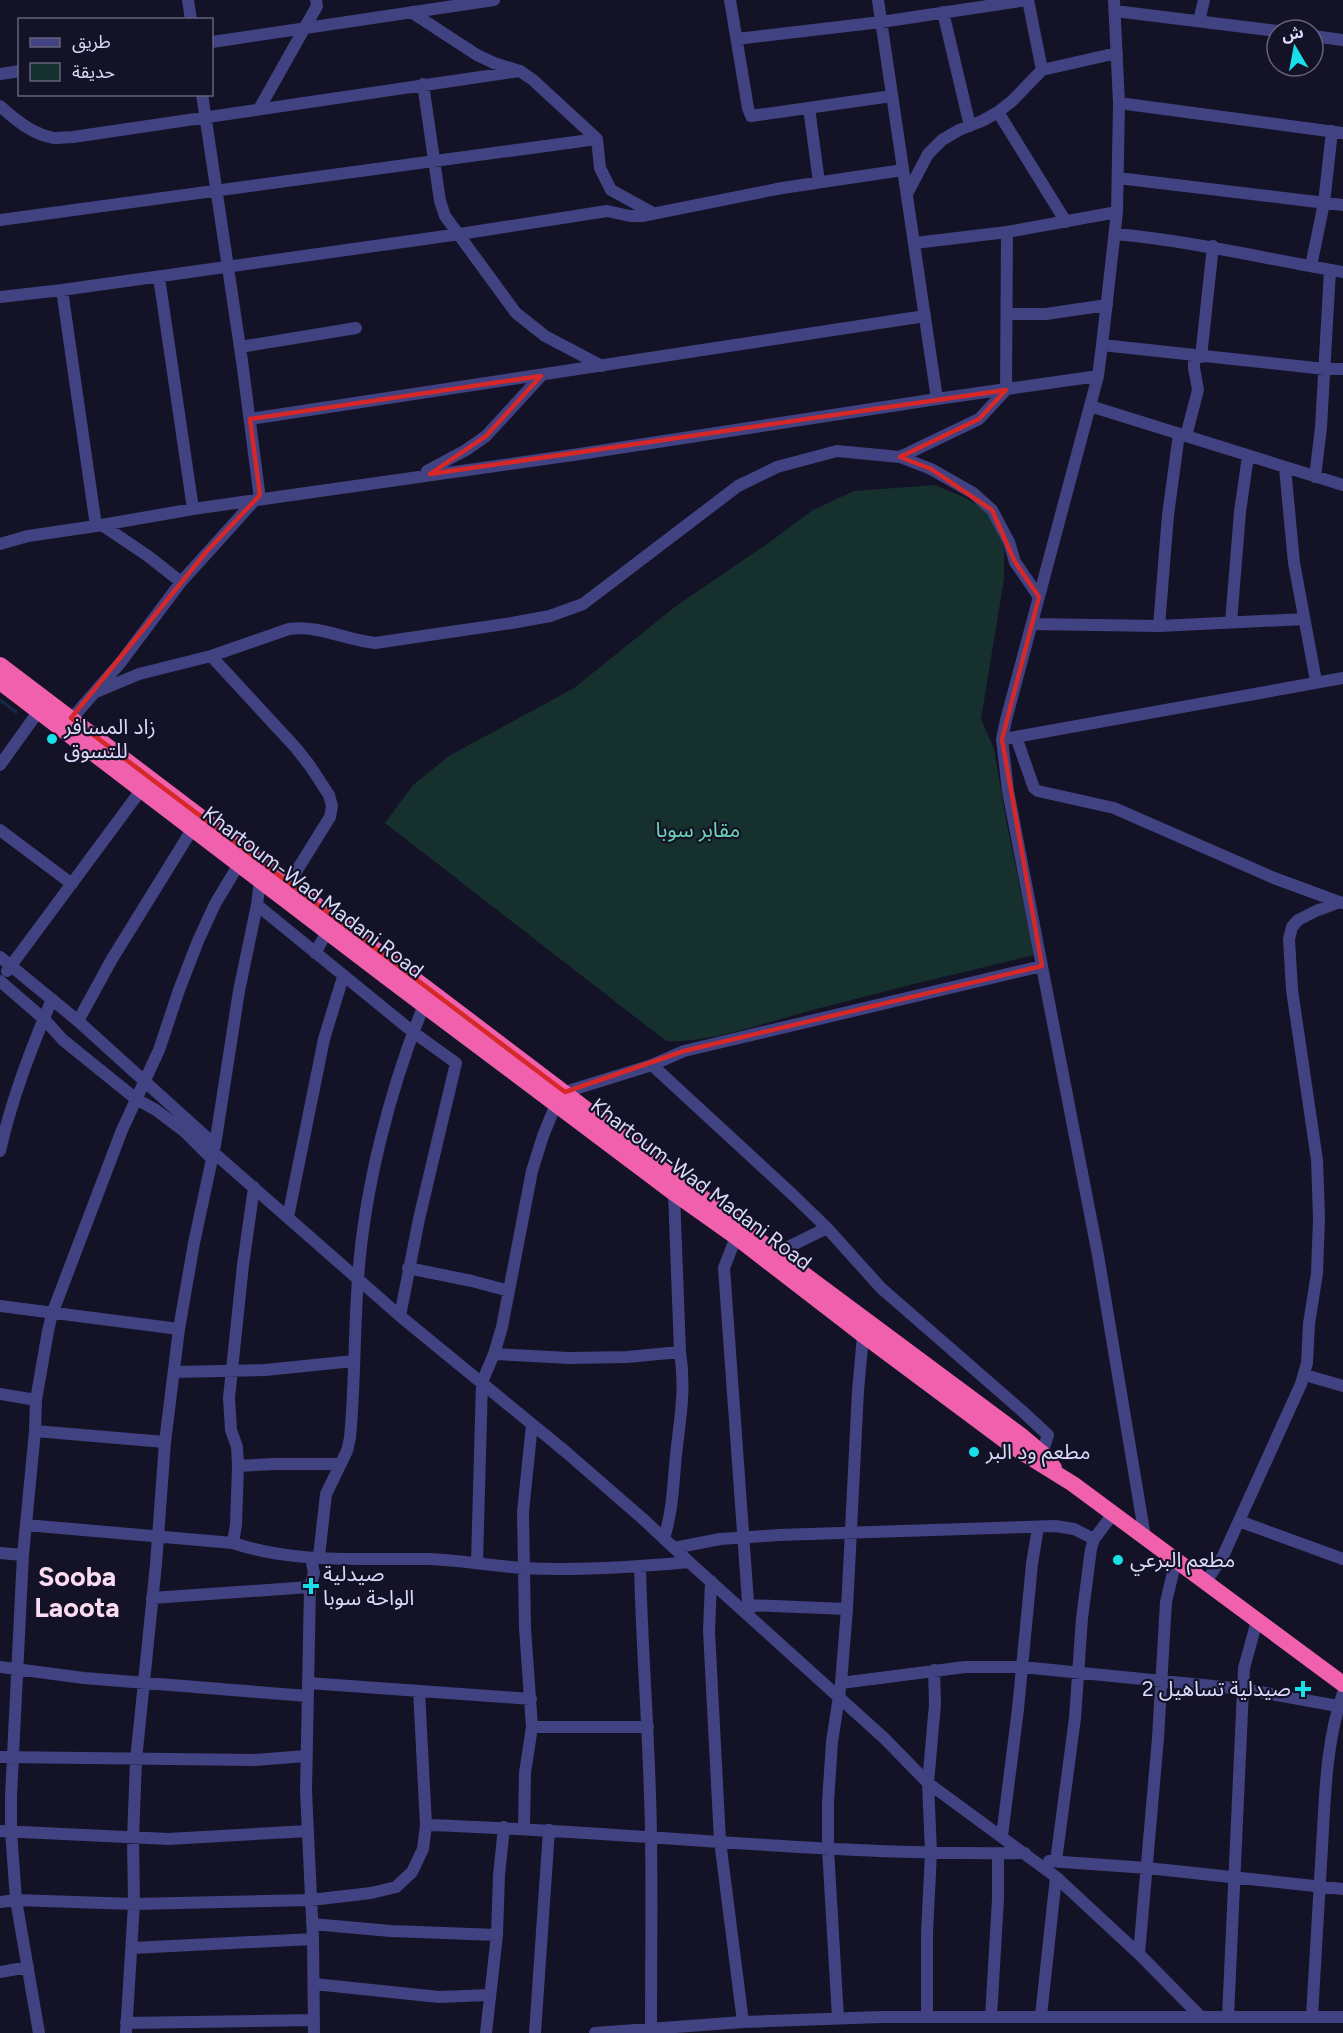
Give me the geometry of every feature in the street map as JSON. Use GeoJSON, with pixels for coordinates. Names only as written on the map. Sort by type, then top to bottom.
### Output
{"type":"FeatureCollection","features":[{"type":"Feature","properties":{"kind":"highway"},"geometry":{"type":"LineString","coordinates":[[0,664],[43,706],[289,883],[561,1098],[776,1252],[1059,1474],[1343,1684]]}},
{"type":"Feature","properties":{"kind":"highway"},"geometry":{"type":"LineString","coordinates":[[0,682],[43,706]]}},
{"type":"Feature","properties":{"kind":"highway","name":"Khartoum-Wad Madani Road"},"geometry":{"type":"LineString","coordinates":[[67,724],[141,790],[327,932],[424,1005],[561,1098],[675,1194],[736,1237],[862,1335],[1039,1457]]}},
{"type":"Feature","properties":{"kind":"street"},"geometry":{"type":"LineString","coordinates":[[188,0],[191,18]]}},
{"type":"Feature","properties":{"kind":"street"},"geometry":{"type":"LineString","coordinates":[[259,109],[317,6],[316,0]]}},
{"type":"Feature","properties":{"kind":"street"},"geometry":{"type":"LineString","coordinates":[[213,42],[494,0]]}},
{"type":"Feature","properties":{"kind":"street"},"geometry":{"type":"LineString","coordinates":[[730,0],[751,116],[892,96]]}},
{"type":"Feature","properties":{"kind":"street"},"geometry":{"type":"LineString","coordinates":[[878,0],[938,399]]}},
{"type":"Feature","properties":{"kind":"street"},"geometry":{"type":"LineString","coordinates":[[737,39],[880,22],[1027,0],[1042,70]]}},
{"type":"Feature","properties":{"kind":"street"},"geometry":{"type":"LineString","coordinates":[[1199,21],[1204,0]]}},
{"type":"Feature","properties":{"kind":"street"},"geometry":{"type":"LineString","coordinates":[[1145,1537],[1098,1255],[1008,791],[1002,739],[1098,376],[1117,212],[1119,103],[1114,6],[1265,29]]}},
{"type":"Feature","properties":{"kind":"street"},"geometry":{"type":"LineString","coordinates":[[411,12],[477,55],[520,71],[533,80],[597,139],[600,168],[611,190],[653,213]]}},
{"type":"Feature","properties":{"kind":"street"},"geometry":{"type":"LineString","coordinates":[[943,12],[970,126]]}},
{"type":"Feature","properties":{"kind":"street"},"geometry":{"type":"LineString","coordinates":[[1325,38],[1343,40]]}},
{"type":"Feature","properties":{"kind":"street"},"geometry":{"type":"LineString","coordinates":[[907,194],[928,154],[942,140],[1012,102],[1042,70],[1118,53]]}},
{"type":"Feature","properties":{"kind":"street"},"geometry":{"type":"LineString","coordinates":[[0,74],[18,71]]}},
{"type":"Feature","properties":{"kind":"street"},"geometry":{"type":"LineString","coordinates":[[0,106],[24,125],[53,138],[73,137],[520,71]]}},
{"type":"Feature","properties":{"kind":"street"},"geometry":{"type":"LineString","coordinates":[[423,84],[440,201],[445,216],[516,313],[545,336],[602,366]]}},
{"type":"Feature","properties":{"kind":"street"},"geometry":{"type":"LineString","coordinates":[[67,724],[121,662],[181,582],[258,500],[250,419],[202,96]]}},
{"type":"Feature","properties":{"kind":"street"},"geometry":{"type":"LineString","coordinates":[[1119,103],[1338,132],[1311,266]]}},
{"type":"Feature","properties":{"kind":"street"},"geometry":{"type":"LineString","coordinates":[[809,108],[819,182]]}},
{"type":"Feature","properties":{"kind":"street"},"geometry":{"type":"LineString","coordinates":[[998,111],[1066,222]]}},
{"type":"Feature","properties":{"kind":"street"},"geometry":{"type":"LineString","coordinates":[[0,220],[597,139]]}},
{"type":"Feature","properties":{"kind":"street"},"geometry":{"type":"LineString","coordinates":[[0,297],[159,277],[607,211],[630,216],[653,213],[718,199],[903,170]]}},
{"type":"Feature","properties":{"kind":"street"},"geometry":{"type":"LineString","coordinates":[[1118,178],[1343,205]]}},
{"type":"Feature","properties":{"kind":"street"},"geometry":{"type":"LineString","coordinates":[[915,243],[1007,232],[1117,212]]}},
{"type":"Feature","properties":{"kind":"street"},"geometry":{"type":"LineString","coordinates":[[900,457],[980,419],[1006,390],[1007,232]]}},
{"type":"Feature","properties":{"kind":"street"},"geometry":{"type":"LineString","coordinates":[[1115,234],[1164,238],[1213,246],[1337,271],[1315,477]]}},
{"type":"Feature","properties":{"kind":"street"},"geometry":{"type":"LineString","coordinates":[[1159,626],[1168,515],[1182,435],[1198,390],[1194,368],[1213,246]]}},
{"type":"Feature","properties":{"kind":"street"},"geometry":{"type":"LineString","coordinates":[[159,277],[193,509]]}},
{"type":"Feature","properties":{"kind":"street"},"geometry":{"type":"LineString","coordinates":[[62,290],[99,526],[148,556],[181,582]]}},
{"type":"Feature","properties":{"kind":"street"},"geometry":{"type":"LineString","coordinates":[[1007,314],[1047,314],[1107,305]]}},
{"type":"Feature","properties":{"kind":"street"},"geometry":{"type":"LineString","coordinates":[[250,419],[925,316]]}},
{"type":"Feature","properties":{"kind":"street"},"geometry":{"type":"LineString","coordinates":[[240,347],[356,328]]}},
{"type":"Feature","properties":{"kind":"street"},"geometry":{"type":"LineString","coordinates":[[1102,345],[1197,357],[1343,369]]}},
{"type":"Feature","properties":{"kind":"street"},"geometry":{"type":"LineString","coordinates":[[418,476],[466,450],[486,436],[541,376]]}},
{"type":"Feature","properties":{"kind":"street"},"geometry":{"type":"LineString","coordinates":[[0,544],[28,536],[193,509],[573,455],[1098,376]]}},
{"type":"Feature","properties":{"kind":"street"},"geometry":{"type":"LineString","coordinates":[[1090,406],[1343,485]]}},
{"type":"Feature","properties":{"kind":"street"},"geometry":{"type":"LineString","coordinates":[[96,692],[139,675],[211,656],[277,632],[301,628],[316,629],[362,642],[375,643],[550,616],[583,604],[738,486],[777,467],[837,451],[900,457],[931,469],[973,494],[992,510],[1009,542],[1015,562],[1039,597]]}},
{"type":"Feature","properties":{"kind":"street"},"geometry":{"type":"LineString","coordinates":[[1231,622],[1240,512],[1248,456]]}},
{"type":"Feature","properties":{"kind":"street"},"geometry":{"type":"LineString","coordinates":[[1285,468],[1293,563],[1316,681]]}},
{"type":"Feature","properties":{"kind":"street"},"geometry":{"type":"LineString","coordinates":[[1032,624],[1159,626],[1304,619]]}},
{"type":"Feature","properties":{"kind":"street"},"geometry":{"type":"LineString","coordinates":[[211,656],[296,748],[329,795],[332,806],[330,817],[289,883]]}},
{"type":"Feature","properties":{"kind":"street"},"geometry":{"type":"LineString","coordinates":[[1002,739],[1316,681],[1342,674]]}},
{"type":"Feature","properties":{"kind":"street"},"geometry":{"type":"LineString","coordinates":[[0,765],[43,706]]}},
{"type":"Feature","properties":{"kind":"street"},"geometry":{"type":"LineString","coordinates":[[1016,737],[1034,788],[1038,791],[1114,808],[1274,878],[1341,903]]}},
{"type":"Feature","properties":{"kind":"street"},"geometry":{"type":"LineString","coordinates":[[141,790],[0,981],[44,1019],[63,1040],[136,1099],[156,1110],[214,1152]]}},
{"type":"Feature","properties":{"kind":"street"},"geometry":{"type":"LineString","coordinates":[[78,1021],[112,959],[193,828]]}},
{"type":"Feature","properties":{"kind":"street"},"geometry":{"type":"LineString","coordinates":[[0,830],[72,884]]}},
{"type":"Feature","properties":{"kind":"street"},"geometry":{"type":"LineString","coordinates":[[39,2033],[5,1831],[6,1757],[17,1668],[22,1555],[36,1400],[52,1314],[122,1130],[159,1050],[198,941],[215,904],[239,864]]}},
{"type":"Feature","properties":{"kind":"street"},"geometry":{"type":"LineString","coordinates":[[260,881],[239,991],[214,1152],[194,1243],[165,1442],[153,1598],[142,1684],[136,1760],[133,1839],[134,1904],[126,2028],[314,2027],[306,1756],[310,1587],[314,1573],[311,1558]]}},
{"type":"Feature","properties":{"kind":"street"},"geometry":{"type":"LineString","coordinates":[[1206,1582],[1223,1556],[1305,1374],[1309,1324],[1317,1273],[1319,1218],[1317,1160],[1292,990],[1289,939],[1292,927],[1298,920],[1341,903]]}},
{"type":"Feature","properties":{"kind":"street"},"geometry":{"type":"LineString","coordinates":[[257,905],[343,977],[456,1063],[408,1268],[400,1316]]}},
{"type":"Feature","properties":{"kind":"street"},"geometry":{"type":"LineString","coordinates":[[315,953],[327,932]]}},
{"type":"Feature","properties":{"kind":"street"},"geometry":{"type":"LineString","coordinates":[[0,957],[78,1021],[144,1082],[214,1152],[400,1316],[588,1471],[711,1581],[749,1610],[928,1783],[1056,1877],[1139,1954],[1200,2017]]}},
{"type":"Feature","properties":{"kind":"street"},"geometry":{"type":"LineString","coordinates":[[477,1562],[482,1382],[494,1354],[509,1292],[532,1171],[543,1136],[561,1098],[684,1051],[1042,966]]}},
{"type":"Feature","properties":{"kind":"street"},"geometry":{"type":"LineString","coordinates":[[288,1217],[324,1039],[343,977]]}},
{"type":"Feature","properties":{"kind":"street"},"geometry":{"type":"LineString","coordinates":[[0,1151],[9,1113],[28,1057],[52,999]]}},
{"type":"Feature","properties":{"kind":"street"},"geometry":{"type":"LineString","coordinates":[[311,1558],[319,1556],[326,1494],[347,1451],[350,1438],[361,1245],[375,1170],[413,1032],[424,1005]]}},
{"type":"Feature","properties":{"kind":"street"},"geometry":{"type":"LineString","coordinates":[[652,1065],[827,1228],[881,1288],[1048,1435],[1039,1457]]}},
{"type":"Feature","properties":{"kind":"street"},"geometry":{"type":"LineString","coordinates":[[233,1543],[238,1466],[237,1447],[231,1430],[231,1370],[254,1187]]}},
{"type":"Feature","properties":{"kind":"street"},"geometry":{"type":"LineString","coordinates":[[664,1538],[671,1517],[684,1377],[680,1352],[675,1194]]}},
{"type":"Feature","properties":{"kind":"street"},"geometry":{"type":"LineString","coordinates":[[776,1252],[827,1228]]}},
{"type":"Feature","properties":{"kind":"street"},"geometry":{"type":"LineString","coordinates":[[736,1237],[724,1268],[749,1610]]}},
{"type":"Feature","properties":{"kind":"street"},"geometry":{"type":"LineString","coordinates":[[408,1268],[472,1281],[509,1292]]}},
{"type":"Feature","properties":{"kind":"street"},"geometry":{"type":"LineString","coordinates":[[0,1306],[180,1329]]}},
{"type":"Feature","properties":{"kind":"street"},"geometry":{"type":"LineString","coordinates":[[838,2018],[828,1849],[828,1802],[832,1742],[841,1683],[847,1610],[862,1335]]}},
{"type":"Feature","properties":{"kind":"street"},"geometry":{"type":"LineString","coordinates":[[494,1354],[569,1358],[627,1357],[680,1352]]}},
{"type":"Feature","properties":{"kind":"street"},"geometry":{"type":"LineString","coordinates":[[174,1372],[265,1370],[354,1361]]}},
{"type":"Feature","properties":{"kind":"street"},"geometry":{"type":"LineString","coordinates":[[1305,1374],[1343,1386]]}},
{"type":"Feature","properties":{"kind":"street"},"geometry":{"type":"LineString","coordinates":[[0,1394],[36,1400]]}},
{"type":"Feature","properties":{"kind":"street"},"geometry":{"type":"LineString","coordinates":[[524,1829],[525,1773],[532,1727],[525,1628],[523,1512],[532,1424]]}},
{"type":"Feature","properties":{"kind":"street"},"geometry":{"type":"LineString","coordinates":[[35,1431],[165,1442]]}},
{"type":"Feature","properties":{"kind":"street"},"geometry":{"type":"LineString","coordinates":[[238,1466],[340,1464]]}},
{"type":"Feature","properties":{"kind":"street"},"geometry":{"type":"LineString","coordinates":[[1056,1862],[1091,1549],[1094,1539],[1113,1514]]}},
{"type":"Feature","properties":{"kind":"street"},"geometry":{"type":"LineString","coordinates":[[1239,1521],[1343,1559]]}},
{"type":"Feature","properties":{"kind":"street"},"geometry":{"type":"LineString","coordinates":[[26,1525],[233,1543],[253,1550],[311,1558],[430,1559],[524,1568],[640,1566],[689,1562]]}},
{"type":"Feature","properties":{"kind":"street"},"geometry":{"type":"LineString","coordinates":[[674,1548],[720,1539],[852,1532],[1038,1527],[1066,1527],[1094,1539]]}},
{"type":"Feature","properties":{"kind":"street"},"geometry":{"type":"LineString","coordinates":[[1002,1836],[1030,1575],[1038,1527]]}},
{"type":"Feature","properties":{"kind":"street"},"geometry":{"type":"LineString","coordinates":[[0,1552],[22,1555]]}},
{"type":"Feature","properties":{"kind":"street"},"geometry":{"type":"LineString","coordinates":[[1139,1954],[1162,1680],[1166,1602],[1176,1560]]}},
{"type":"Feature","properties":{"kind":"street"},"geometry":{"type":"LineString","coordinates":[[640,1566],[651,1836],[651,2028]]}},
{"type":"Feature","properties":{"kind":"street"},"geometry":{"type":"LineString","coordinates":[[711,1581],[709,1631],[720,1841],[736,2026]]}},
{"type":"Feature","properties":{"kind":"street"},"geometry":{"type":"LineString","coordinates":[[153,1598],[310,1587]]}},
{"type":"Feature","properties":{"kind":"street"},"geometry":{"type":"LineString","coordinates":[[749,1610],[847,1610]]}},
{"type":"Feature","properties":{"kind":"street"},"geometry":{"type":"LineString","coordinates":[[1228,2017],[1245,1661],[1257,1621]]}},
{"type":"Feature","properties":{"kind":"street"},"geometry":{"type":"LineString","coordinates":[[841,1683],[965,1667],[1022,1666],[1243,1689],[1338,1706]]}},
{"type":"Feature","properties":{"kind":"street"},"geometry":{"type":"LineString","coordinates":[[0,1667],[142,1684],[307,1696]]}},
{"type":"Feature","properties":{"kind":"street"},"geometry":{"type":"LineString","coordinates":[[927,2017],[927,1933],[931,1852],[928,1783],[934,1724],[934,1670]]}},
{"type":"Feature","properties":{"kind":"street"},"geometry":{"type":"LineString","coordinates":[[308,1683],[531,1699]]}},
{"type":"Feature","properties":{"kind":"street"},"geometry":{"type":"LineString","coordinates":[[0,1902],[16,1900],[134,1904],[311,1900],[371,1893],[396,1887],[412,1872],[423,1849],[426,1825],[419,1691]]}},
{"type":"Feature","properties":{"kind":"street"},"geometry":{"type":"LineString","coordinates":[[1312,2017],[1319,1888],[1330,1756],[1334,1719],[1343,1693]]}},
{"type":"Feature","properties":{"kind":"street"},"geometry":{"type":"LineString","coordinates":[[532,1727],[648,1727]]}},
{"type":"Feature","properties":{"kind":"street"},"geometry":{"type":"LineString","coordinates":[[6,1757],[255,1760],[306,1756]]}},
{"type":"Feature","properties":{"kind":"street"},"geometry":{"type":"LineString","coordinates":[[426,1825],[504,1827],[828,1849],[1025,1853]]}},
{"type":"Feature","properties":{"kind":"street"},"geometry":{"type":"LineString","coordinates":[[486,2033],[497,1935],[499,1875],[504,1827]]}},
{"type":"Feature","properties":{"kind":"street"},"geometry":{"type":"LineString","coordinates":[[535,2033],[549,1830]]}},
{"type":"Feature","properties":{"kind":"street"},"geometry":{"type":"LineString","coordinates":[[5,1831],[133,1839],[308,1832]]}},
{"type":"Feature","properties":{"kind":"street"},"geometry":{"type":"LineString","coordinates":[[991,2017],[998,1854]]}},
{"type":"Feature","properties":{"kind":"street"},"geometry":{"type":"LineString","coordinates":[[1036,1861],[1147,1868],[1343,1889]]}},
{"type":"Feature","properties":{"kind":"street"},"geometry":{"type":"LineString","coordinates":[[1041,2016],[1056,1877]]}},
{"type":"Feature","properties":{"kind":"street"},"geometry":{"type":"LineString","coordinates":[[312,1924],[391,1931],[497,1935]]}},
{"type":"Feature","properties":{"kind":"street"},"geometry":{"type":"LineString","coordinates":[[132,1948],[313,1939]]}},
{"type":"Feature","properties":{"kind":"street"},"geometry":{"type":"LineString","coordinates":[[0,1972],[28,1967]]}},
{"type":"Feature","properties":{"kind":"street"},"geometry":{"type":"LineString","coordinates":[[314,1984],[438,1997],[489,1995]]}},
{"type":"Feature","properties":{"kind":"street"},"geometry":{"type":"LineString","coordinates":[[595,2033],[838,2018],[1343,2017]]}},
{"type":"Feature","properties":{"kind":"highlighted area"},"geometry":{"type":"Polygon","coordinates":[[[541,376],[486,436],[430,474],[1006,390],[979,419],[900,457],[931,469],[992,510],[1015,562],[1039,597],[1002,739],[1042,966],[684,1051],[565,1092],[71,718],[207,551],[260,495],[250,419],[541,376]]]}},
{"type":"Feature","properties":{"kind":"green space","name":"مقابر سوبا"},"geometry":{"type":"Polygon","coordinates":[[[935,485],[983,508],[1000,531],[1004,549],[1004,579],[981,719],[994,749],[1034,955],[813,1010],[740,1031],[701,1039],[666,1041],[385,823],[413,785],[449,756],[574,688],[676,606],[813,510],[854,491],[935,485]]]}},
{"type":"Feature","properties":{"kind":"waterway"},"geometry":{"type":"LineString","coordinates":[[0,700],[16,712]]}},
{"type":"Feature","properties":{"kind":"place","name":"زاد المسافر للتسوق"},"geometry":{"type":"Point","coordinates":[52,739]}},
{"type":"Feature","properties":{"kind":"place","name":"مطعم ود البر"},"geometry":{"type":"Point","coordinates":[974,1452]}},
{"type":"Feature","properties":{"kind":"place","name":"مطعم البرعي"},"geometry":{"type":"Point","coordinates":[1118,1560]}},
{"type":"Feature","properties":{"kind":"place","name":"صيدلية الواحة سوبا"},"geometry":{"type":"Point","coordinates":[311,1586]}},
{"type":"Feature","properties":{"kind":"place","name":"صيدلية تساهيل 2"},"geometry":{"type":"Point","coordinates":[1303,1689]}},
{"type":"Feature","properties":{"kind":"district","name":"Sooba Laoota"},"geometry":{"type":"Point","coordinates":[77,1592]}}]}
